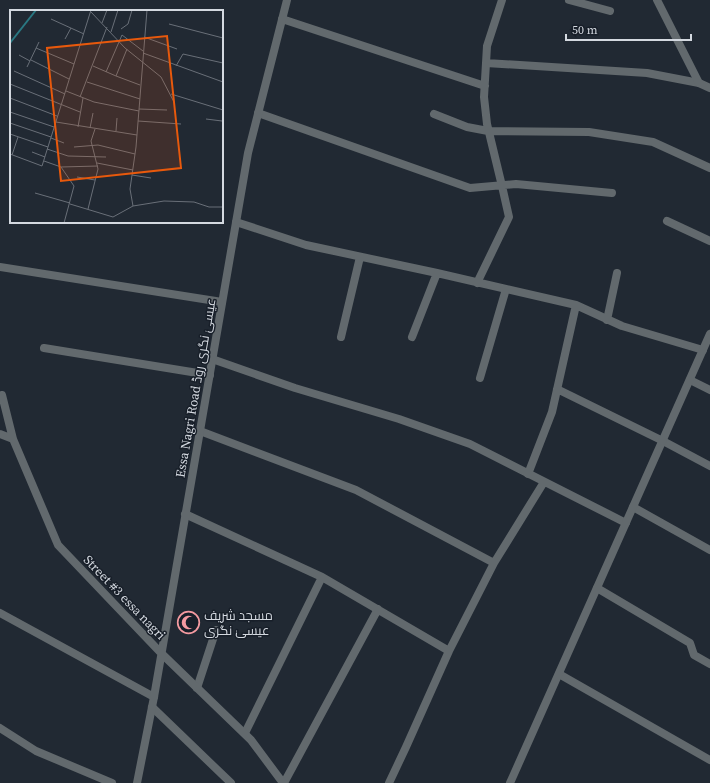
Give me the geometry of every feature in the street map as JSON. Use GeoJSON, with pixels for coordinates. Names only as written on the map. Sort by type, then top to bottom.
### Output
{"type":"FeatureCollection","features":[{"type":"Feature","properties":{"kind":"street","name":"Essa Nagri Road عیسیٰ نگری روڈ"},"geometry":{"type":"LineString","coordinates":[[137,783],[154,697],[248,153],[287,0]]}},
{"type":"Feature","properties":{"kind":"street"},"geometry":{"type":"LineString","coordinates":[[477,283],[509,217],[488,130],[484,98],[487,46],[502,0]]}},
{"type":"Feature","properties":{"kind":"street"},"geometry":{"type":"LineString","coordinates":[[569,0],[610,11]]}},
{"type":"Feature","properties":{"kind":"street"},"geometry":{"type":"LineString","coordinates":[[657,0],[699,83]]}},
{"type":"Feature","properties":{"kind":"street"},"geometry":{"type":"LineString","coordinates":[[282,19],[485,86]]}},
{"type":"Feature","properties":{"kind":"street"},"geometry":{"type":"LineString","coordinates":[[486,63],[647,73],[699,83],[710,88]]}},
{"type":"Feature","properties":{"kind":"street"},"geometry":{"type":"LineString","coordinates":[[258,113],[470,188],[516,184],[612,193]]}},
{"type":"Feature","properties":{"kind":"street"},"geometry":{"type":"LineString","coordinates":[[434,114],[467,127],[488,130],[589,132],[653,142],[710,168]]}},
{"type":"Feature","properties":{"kind":"street"},"geometry":{"type":"LineString","coordinates":[[667,221],[710,241]]}},
{"type":"Feature","properties":{"kind":"street"},"geometry":{"type":"LineString","coordinates":[[236,222],[306,245],[576,305],[622,326],[704,350]]}},
{"type":"Feature","properties":{"kind":"street"},"geometry":{"type":"LineString","coordinates":[[341,337],[360,257]]}},
{"type":"Feature","properties":{"kind":"street"},"geometry":{"type":"LineString","coordinates":[[0,267],[222,302]]}},
{"type":"Feature","properties":{"kind":"street"},"geometry":{"type":"LineString","coordinates":[[607,320],[617,272]]}},
{"type":"Feature","properties":{"kind":"street"},"geometry":{"type":"LineString","coordinates":[[412,337],[437,273]]}},
{"type":"Feature","properties":{"kind":"street"},"geometry":{"type":"LineString","coordinates":[[480,378],[506,289]]}},
{"type":"Feature","properties":{"kind":"street"},"geometry":{"type":"LineString","coordinates":[[528,474],[552,412],[576,305]]}},
{"type":"Feature","properties":{"kind":"street"},"geometry":{"type":"LineString","coordinates":[[510,783],[710,334]]}},
{"type":"Feature","properties":{"kind":"street"},"geometry":{"type":"LineString","coordinates":[[44,348],[210,375]]}},
{"type":"Feature","properties":{"kind":"street"},"geometry":{"type":"LineString","coordinates":[[212,359],[295,388],[399,419],[470,444],[626,524]]}},
{"type":"Feature","properties":{"kind":"street"},"geometry":{"type":"LineString","coordinates":[[690,380],[710,390]]}},
{"type":"Feature","properties":{"kind":"street"},"geometry":{"type":"LineString","coordinates":[[558,389],[710,466]]}},
{"type":"Feature","properties":{"kind":"street","name":"Street #3 essa nagri"},"geometry":{"type":"LineString","coordinates":[[2,395],[13,439],[58,545],[161,653],[245,733],[283,783]]}},
{"type":"Feature","properties":{"kind":"street"},"geometry":{"type":"LineString","coordinates":[[200,431],[356,490],[494,563]]}},
{"type":"Feature","properties":{"kind":"street"},"geometry":{"type":"LineString","coordinates":[[0,434],[13,439]]}},
{"type":"Feature","properties":{"kind":"street"},"geometry":{"type":"LineString","coordinates":[[389,783],[449,651],[494,563],[544,482]]}},
{"type":"Feature","properties":{"kind":"street"},"geometry":{"type":"LineString","coordinates":[[634,507],[710,550]]}},
{"type":"Feature","properties":{"kind":"street"},"geometry":{"type":"LineString","coordinates":[[186,514],[322,577],[449,651]]}},
{"type":"Feature","properties":{"kind":"street"},"geometry":{"type":"LineString","coordinates":[[245,733],[322,577]]}},
{"type":"Feature","properties":{"kind":"street"},"geometry":{"type":"LineString","coordinates":[[597,588],[690,643],[694,655],[710,664]]}},
{"type":"Feature","properties":{"kind":"street"},"geometry":{"type":"LineString","coordinates":[[283,783],[378,610]]}},
{"type":"Feature","properties":{"kind":"street"},"geometry":{"type":"LineString","coordinates":[[0,613],[154,697]]}},
{"type":"Feature","properties":{"kind":"street"},"geometry":{"type":"LineString","coordinates":[[198,688],[216,630]]}},
{"type":"Feature","properties":{"kind":"street"},"geometry":{"type":"LineString","coordinates":[[558,674],[710,760]]}},
{"type":"Feature","properties":{"kind":"street"},"geometry":{"type":"LineString","coordinates":[[152,707],[231,783]]}},
{"type":"Feature","properties":{"kind":"street"},"geometry":{"type":"LineString","coordinates":[[0,728],[36,750],[112,783]]}},
{"type":"Feature","properties":{"kind":"place","name":"مسجد شریف عیسیٰ نگری"},"geometry":{"type":"Point","coordinates":[188,622]}}]}
